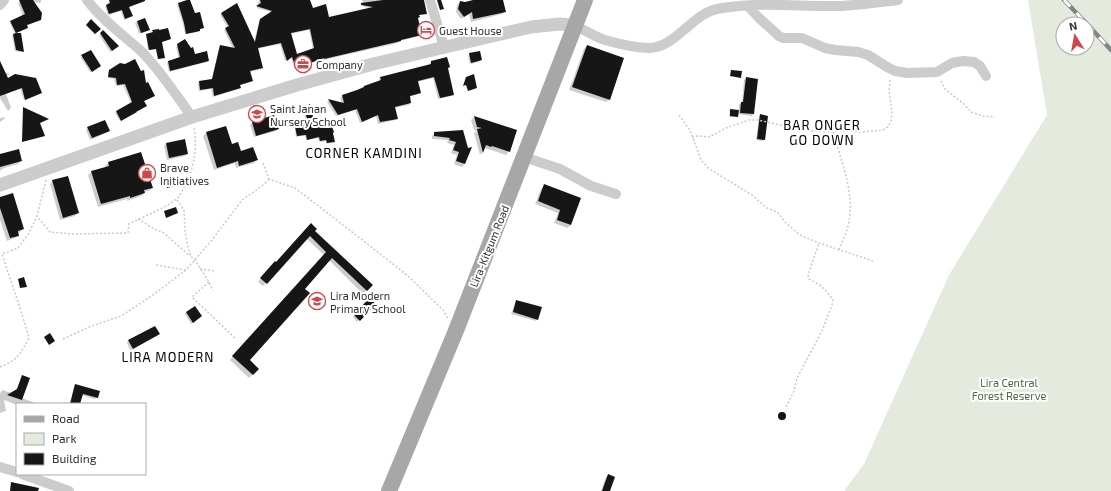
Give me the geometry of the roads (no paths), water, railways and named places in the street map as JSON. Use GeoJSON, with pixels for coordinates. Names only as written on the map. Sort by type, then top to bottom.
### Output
{"type":"FeatureCollection","features":[{"type":"Feature","properties":{"kind":"main road","name":"Lira-Kitgum Road"},"geometry":{"type":"LineString","coordinates":[[389,491],[455,333],[586,0]]}},
{"type":"Feature","properties":{"kind":"street"},"geometry":{"type":"LineString","coordinates":[[0,5],[4,0]]}},
{"type":"Feature","properties":{"kind":"street"},"geometry":{"type":"LineString","coordinates":[[87,0],[106,22],[140,51],[152,64],[192,117]]}},
{"type":"Feature","properties":{"kind":"street"},"geometry":{"type":"LineString","coordinates":[[430,0],[444,47]]}},
{"type":"Feature","properties":{"kind":"street"},"geometry":{"type":"LineString","coordinates":[[0,185],[49,169],[192,117],[297,85],[373,64],[531,27],[559,24],[575,25],[604,40],[636,47],[651,48],[666,43],[705,13],[716,10],[748,6],[842,6],[898,0]]}},
{"type":"Feature","properties":{"kind":"street"},"geometry":{"type":"LineString","coordinates":[[748,6],[758,17],[783,38],[802,38],[825,48],[858,52],[868,55],[895,72],[937,72],[952,63],[963,61],[974,62],[980,66],[986,76]]}},
{"type":"Feature","properties":{"kind":"street"},"geometry":{"type":"LineString","coordinates":[[524,157],[560,169],[591,186],[616,194]]}},
{"type":"Feature","properties":{"kind":"street"},"geometry":{"type":"LineString","coordinates":[[0,467],[16,472]]}},
{"type":"Feature","properties":{"kind":"street"},"geometry":{"type":"LineString","coordinates":[[25,475],[69,491]]}},
{"type":"Feature","properties":{"kind":"railway"},"geometry":{"type":"LineString","coordinates":[[1064,0],[1079,16]]}},
{"type":"Feature","properties":{"kind":"railway"},"geometry":{"type":"LineString","coordinates":[[1095,33],[1111,50]]}},
{"type":"Feature","properties":{"kind":"place","name":"Guest House"},"geometry":{"type":"Point","coordinates":[426,30]}},
{"type":"Feature","properties":{"kind":"place","name":"Company"},"geometry":{"type":"Point","coordinates":[303,64]}},
{"type":"Feature","properties":{"kind":"place","name":"Saint Janan Nursery School"},"geometry":{"type":"Point","coordinates":[257,114]}},
{"type":"Feature","properties":{"kind":"place","name":"Brave Initiatives"},"geometry":{"type":"Point","coordinates":[147,173]}},
{"type":"Feature","properties":{"kind":"place","name":"Lira Modern Primary School"},"geometry":{"type":"Point","coordinates":[317,301]}},
{"type":"Feature","properties":{"kind":"district","name":"BAR ONGER GO DOWN"},"geometry":{"type":"Point","coordinates":[822,132]}},
{"type":"Feature","properties":{"kind":"district","name":"CORNER KAMDINI"},"geometry":{"type":"Point","coordinates":[364,153]}},
{"type":"Feature","properties":{"kind":"district","name":"LIRA MODERN"},"geometry":{"type":"Point","coordinates":[168,357]}},
{"type":"Feature","properties":{"kind":"park label","name":"Lira Central Forest Reserve"},"geometry":{"type":"Point","coordinates":[1009,388]}}]}
